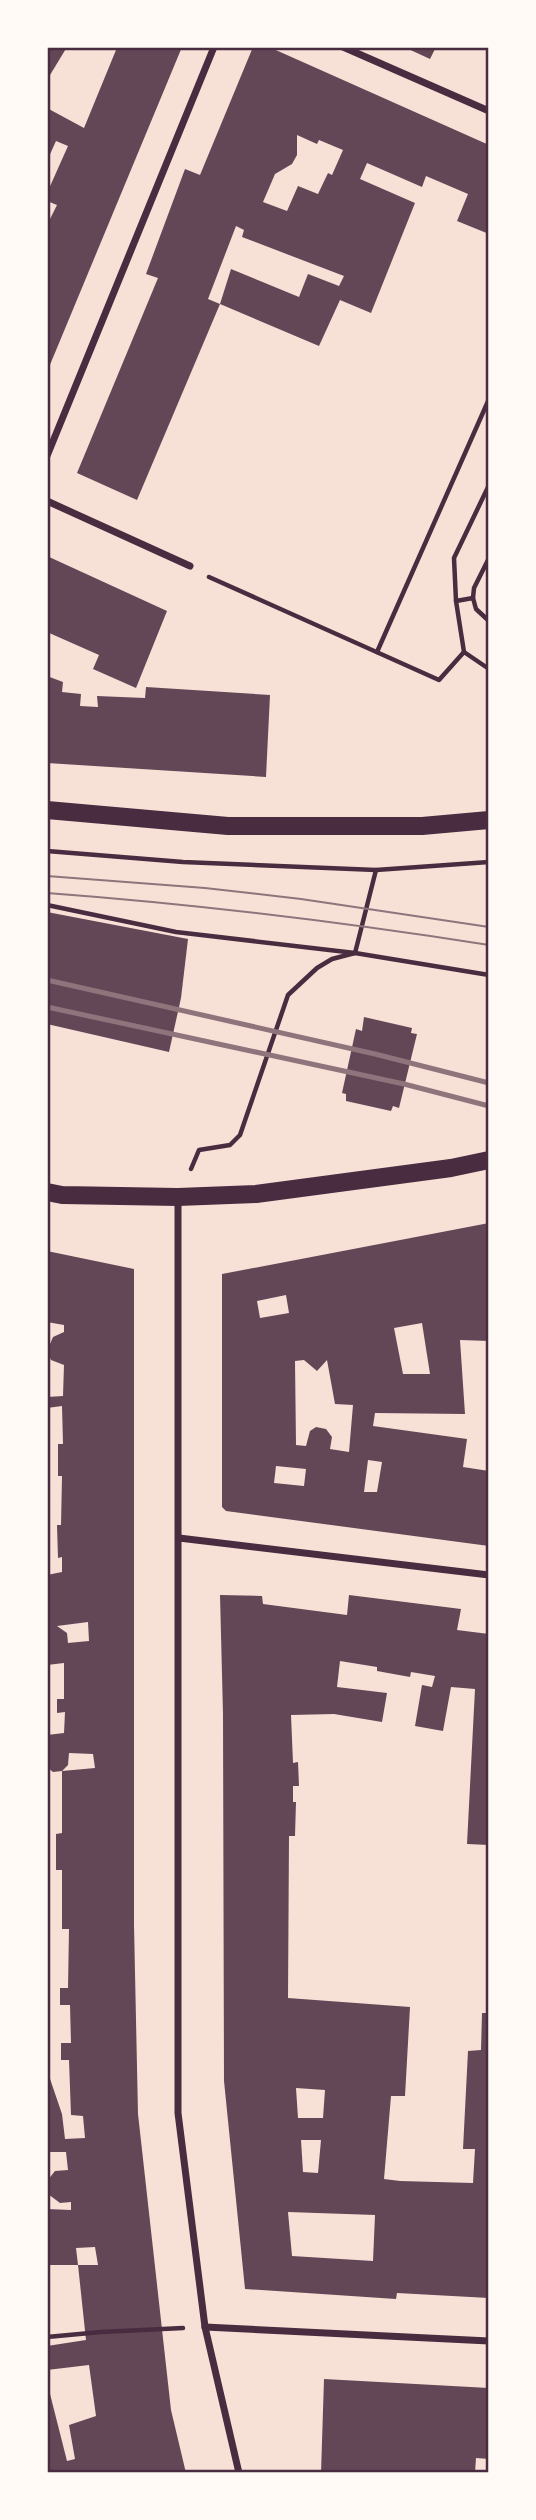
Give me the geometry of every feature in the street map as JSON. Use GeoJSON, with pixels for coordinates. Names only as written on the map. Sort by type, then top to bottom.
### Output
{"type":"FeatureCollection","features":[{"type":"Feature","properties":{"kind":"main road"},"geometry":{"type":"LineString","coordinates":[[47,810],[228,826],[422,826],[489,820]]}},
{"type":"Feature","properties":{"kind":"main road"},"geometry":{"type":"LineString","coordinates":[[47,1192],[62,1195],[178,1198],[256,1194],[451,1168],[489,1160]]}},
{"type":"Feature","properties":{"kind":"street"},"geometry":{"type":"LineString","coordinates":[[47,456],[214,47]]}},
{"type":"Feature","properties":{"kind":"street"},"geometry":{"type":"LineString","coordinates":[[343,47],[489,111]]}},
{"type":"Feature","properties":{"kind":"street"},"geometry":{"type":"LineString","coordinates":[[47,501],[190,566]]}},
{"type":"Feature","properties":{"kind":"street"},"geometry":{"type":"LineString","coordinates":[[178,1198],[178,2113],[205,2327],[239,2473]]}},
{"type":"Feature","properties":{"kind":"street"},"geometry":{"type":"LineString","coordinates":[[179,1538],[489,1576]]}},
{"type":"Feature","properties":{"kind":"street"},"geometry":{"type":"LineString","coordinates":[[205,2327],[489,2341]]}},
{"type":"Feature","properties":{"kind":"path"},"geometry":{"type":"LineString","coordinates":[[377,652],[489,399]]}},
{"type":"Feature","properties":{"kind":"path"},"geometry":{"type":"LineString","coordinates":[[489,485],[454,558],[456,601],[464,652],[489,670]]}},
{"type":"Feature","properties":{"kind":"path"},"geometry":{"type":"LineString","coordinates":[[489,558],[474,587],[473,598],[476,609],[489,621]]}},
{"type":"Feature","properties":{"kind":"path"},"geometry":{"type":"LineString","coordinates":[[190,566],[218,583],[439,680],[464,652]]}},
{"type":"Feature","properties":{"kind":"path"},"geometry":{"type":"LineString","coordinates":[[456,601],[473,598]]}},
{"type":"Feature","properties":{"kind":"path"},"geometry":{"type":"LineString","coordinates":[[47,851],[183,862],[376,870],[489,862]]}},
{"type":"Feature","properties":{"kind":"path"},"geometry":{"type":"LineString","coordinates":[[355,953],[376,870]]}},
{"type":"Feature","properties":{"kind":"path"},"geometry":{"type":"LineString","coordinates":[[47,905],[176,932],[355,953],[489,975]]}},
{"type":"Feature","properties":{"kind":"path"},"geometry":{"type":"LineString","coordinates":[[199,1150],[230,1144],[240,1135],[288,995],[317,968],[332,959],[355,953]]}},
{"type":"Feature","properties":{"kind":"path"},"geometry":{"type":"LineString","coordinates":[[47,2337],[205,2327]]}},
{"type":"Feature","properties":{"kind":"building"},"geometry":{"type":"Polygon","coordinates":[[[47,47],[67,47],[47,80],[47,47]]]}},
{"type":"Feature","properties":{"kind":"building"},"geometry":{"type":"Polygon","coordinates":[[[110,47],[182,47],[47,372],[47,225],[57,205],[47,201],[47,193],[68,146],[56,141],[47,161],[47,108],[84,128],[116,50],[110,47]]]}},
{"type":"Feature","properties":{"kind":"building"},"geometry":{"type":"Polygon","coordinates":[[[253,47],[269,47],[489,145],[489,234],[457,221],[468,194],[426,176],[422,187],[367,163],[360,179],[415,203],[371,313],[340,300],[319,346],[220,304],[137,500],[77,473],[158,278],[146,274],[185,169],[200,175],[253,47]],[[297,135],[297,155],[292,164],[275,174],[263,202],[287,211],[298,186],[318,194],[328,173],[332,175],[343,150],[319,140],[317,144],[297,135]],[[236,226],[208,299],[220,304],[231,269],[299,297],[308,274],[339,286],[344,276],[242,237],[244,230],[236,226]]]}},
{"type":"Feature","properties":{"kind":"building"},"geometry":{"type":"Polygon","coordinates":[[[404,47],[436,47],[430,59],[404,47]]]}},
{"type":"Feature","properties":{"kind":"building"},"geometry":{"type":"Polygon","coordinates":[[[47,556],[167,611],[136,688],[93,669],[99,655],[47,632],[47,556]]]}},
{"type":"Feature","properties":{"kind":"building"},"geometry":{"type":"Polygon","coordinates":[[[47,676],[63,682],[62,692],[81,694],[80,706],[98,707],[97,696],[145,698],[146,687],[270,695],[266,777],[47,763],[47,676]]]}},
{"type":"Feature","properties":{"kind":"building"},"geometry":{"type":"Polygon","coordinates":[[[47,912],[188,939],[181,998],[169,1052],[47,1024],[47,912]]]}},
{"type":"Feature","properties":{"kind":"building"},"geometry":{"type":"Polygon","coordinates":[[[364,1017],[412,1028],[411,1033],[417,1034],[399,1108],[393,1106],[391,1111],[346,1101],[346,1094],[342,1093],[356,1029],[362,1031],[364,1017]]]}},
{"type":"Feature","properties":{"kind":"building"},"geometry":{"type":"Polygon","coordinates":[[[489,1223],[489,1341],[460,1340],[465,1414],[375,1413],[373,1426],[467,1439],[463,1467],[489,1471],[489,1546],[226,1511],[222,1507],[222,1274],[489,1223]],[[286,1295],[257,1301],[260,1318],[289,1313],[286,1295]],[[422,1323],[394,1328],[403,1374],[430,1374],[422,1323]],[[304,1360],[295,1361],[296,1445],[306,1446],[310,1431],[316,1427],[326,1429],[332,1437],[330,1449],[349,1452],[353,1405],[335,1404],[327,1360],[317,1371],[304,1360]],[[368,1460],[364,1492],[377,1492],[382,1462],[368,1460]],[[276,1466],[274,1483],[304,1486],[306,1469],[276,1466]]]}},
{"type":"Feature","properties":{"kind":"building"},"geometry":{"type":"Polygon","coordinates":[[[47,1251],[134,1269],[134,1925],[138,2114],[171,2410],[186,2473],[47,2473],[47,2382],[67,2461],[75,2459],[69,2425],[96,2416],[89,2365],[47,2370],[47,2346],[86,2340],[78,2265],[47,2265],[47,2209],[71,2210],[71,2202],[60,2203],[48,2194],[47,2181],[55,2171],[68,2170],[66,2152],[47,2152],[47,2070],[62,2114],[65,2139],[85,2138],[83,2116],[71,2115],[69,2060],[61,2060],[61,2043],[71,2043],[70,2005],[60,2005],[60,1988],[68,1988],[69,1929],[62,1929],[62,1870],[56,1870],[56,1834],[62,1833],[62,1771],[53,1772],[47,1767],[47,1735],[64,1733],[65,1712],[57,1713],[57,1699],[64,1699],[64,1663],[47,1665],[47,1575],[62,1572],[62,1557],[58,1558],[57,1525],[61,1525],[62,1476],[58,1476],[58,1444],[63,1444],[62,1406],[47,1408],[47,1397],[63,1396],[64,1365],[51,1360],[47,1351],[53,1337],[64,1332],[64,1325],[47,1322],[47,1251]],[[88,1622],[57,1626],[67,1633],[68,1643],[89,1641],[88,1622]],[[69,1753],[68,1765],[62,1771],[95,1768],[93,1754],[69,1753]],[[95,2247],[76,2248],[78,2265],[98,2265],[95,2247]]]}},
{"type":"Feature","properties":{"kind":"building"},"geometry":{"type":"Polygon","coordinates":[[[220,1595],[262,1596],[263,1604],[347,1615],[349,1595],[461,1609],[457,1630],[489,1634],[489,1845],[467,1844],[475,1689],[451,1687],[443,1731],[415,1726],[422,1685],[432,1687],[435,1676],[411,1672],[410,1677],[377,1671],[377,1667],[340,1661],[337,1687],[387,1693],[382,1722],[334,1714],[291,1715],[293,1763],[298,1762],[299,1786],[293,1786],[293,1802],[296,1802],[295,1836],[289,1836],[288,1998],[410,2007],[405,2096],[391,2096],[384,2179],[400,2181],[473,2183],[475,2149],[463,2149],[468,2051],[481,2050],[482,2013],[489,2013],[489,2298],[397,2293],[396,2299],[245,2289],[224,2081],[220,1595]],[[296,2088],[298,2118],[323,2118],[325,2090],[296,2088]],[[301,2140],[303,2172],[318,2173],[321,2140],[301,2140]],[[288,2212],[292,2256],[373,2261],[375,2215],[288,2212]]]}},
{"type":"Feature","properties":{"kind":"building"},"geometry":{"type":"Polygon","coordinates":[[[324,2379],[489,2388],[489,2459],[476,2458],[475,2473],[321,2473],[324,2379]]]}},
{"type":"Feature","properties":{"kind":"tram line"},"geometry":{"type":"LineString","coordinates":[[47,876],[205,888],[301,899],[489,927]]}},
{"type":"Feature","properties":{"kind":"tram line"},"geometry":{"type":"LineString","coordinates":[[47,893],[268,914],[489,945]]}},
{"type":"Feature","properties":{"kind":"railway"},"geometry":{"type":"LineString","coordinates":[[47,980],[375,1054],[489,1083]]}},
{"type":"Feature","properties":{"kind":"railway"},"geometry":{"type":"LineString","coordinates":[[47,1007],[404,1084],[489,1106]]}}]}
